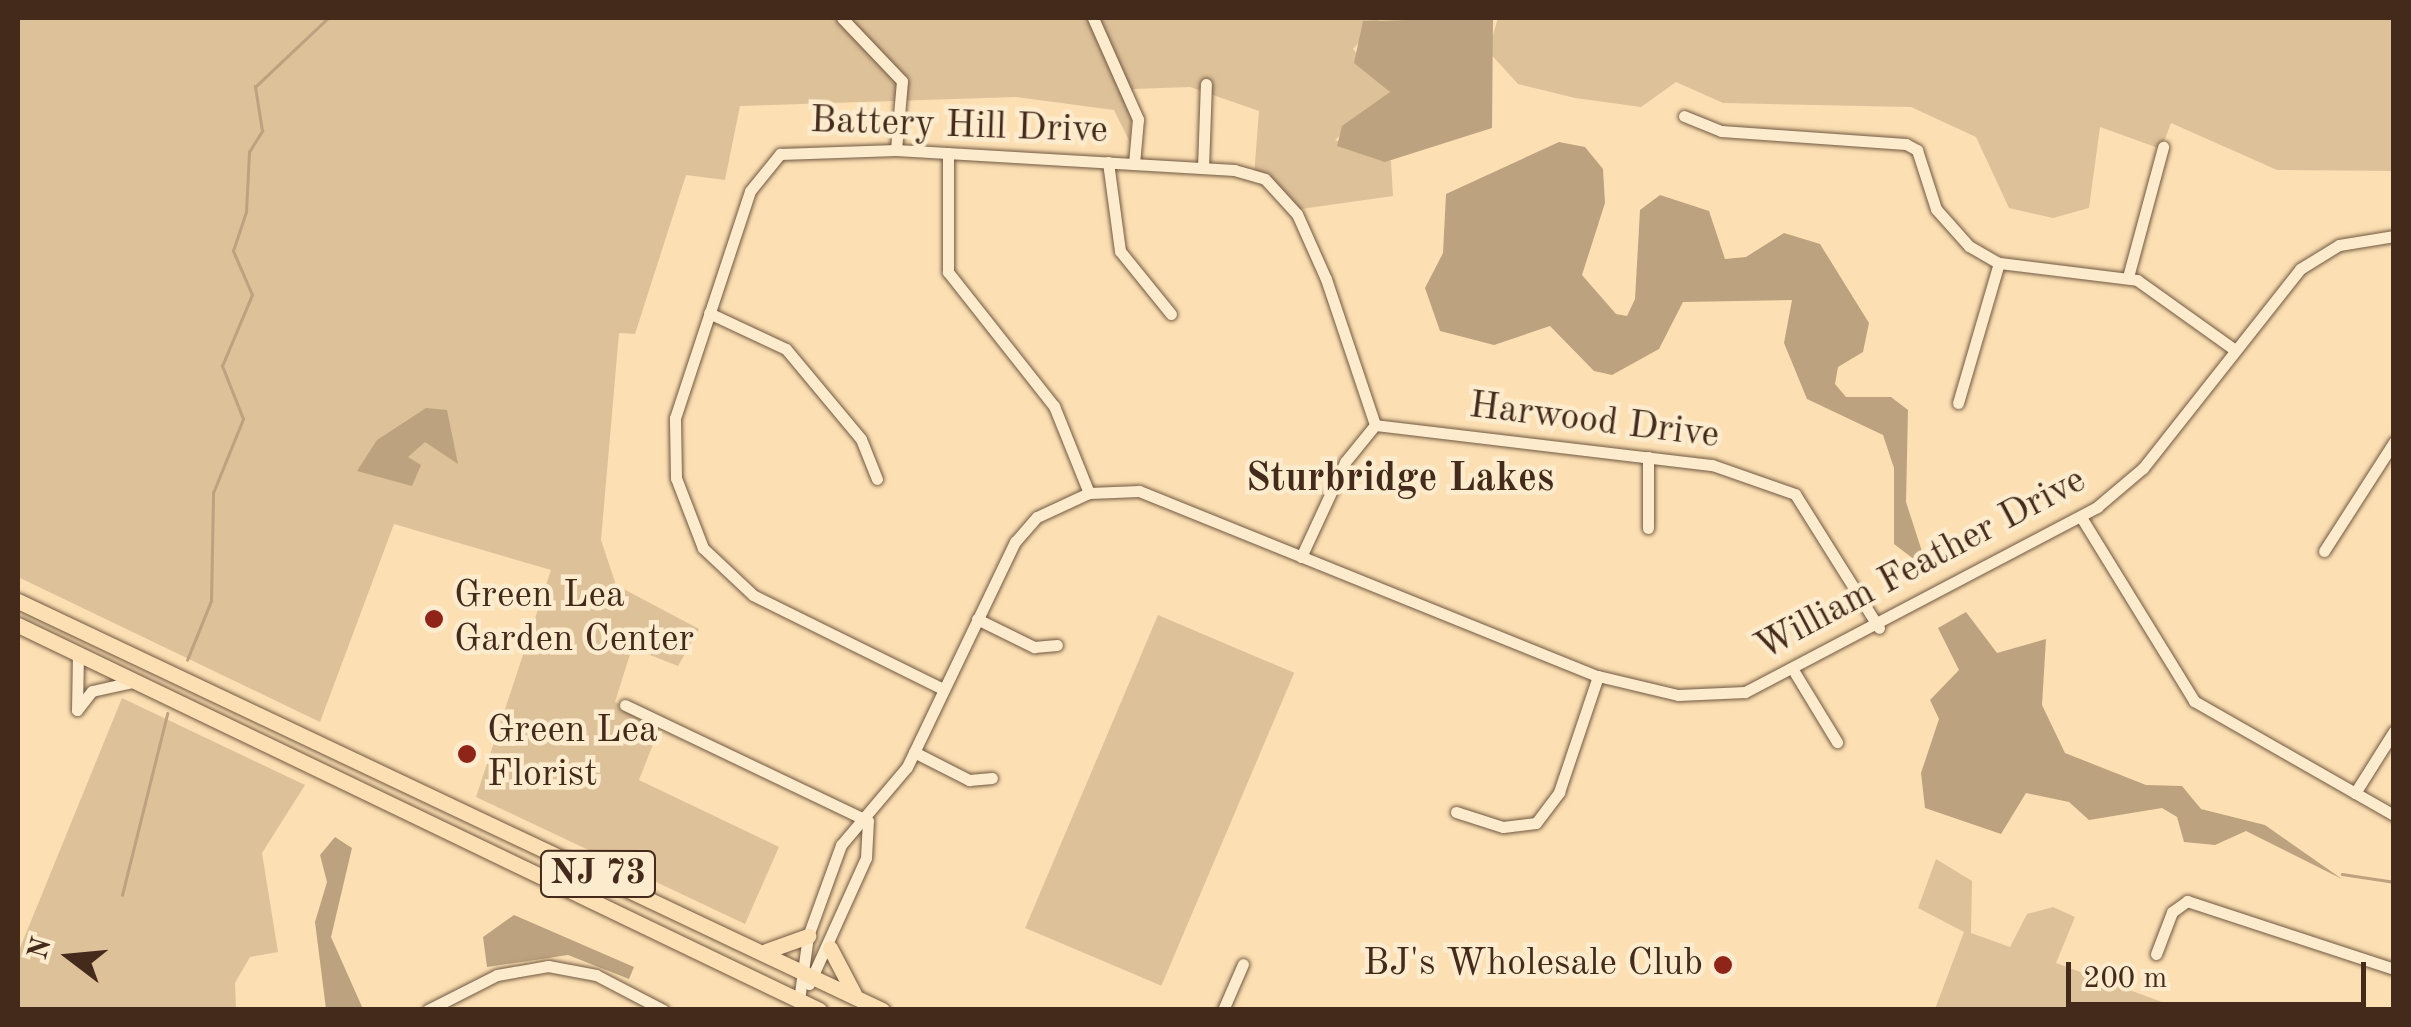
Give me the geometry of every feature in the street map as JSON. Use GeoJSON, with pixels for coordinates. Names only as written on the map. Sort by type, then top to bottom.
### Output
{"type":"FeatureCollection","features":[{"type":"Feature","properties":{"kind":"highway","name":"NJ 73"},"geometry":{"type":"LineString","coordinates":[[18,601],[882,1010]]}},
{"type":"Feature","properties":{"kind":"highway","name":"NJ 73"},"geometry":{"type":"LineString","coordinates":[[18,625],[819,1010]]}},
{"type":"Feature","properties":{"kind":"highway"},"geometry":{"type":"LineString","coordinates":[[761,951],[808,936]]}},
{"type":"Feature","properties":{"kind":"highway"},"geometry":{"type":"LineString","coordinates":[[830,948],[857,997]]}},
{"type":"Feature","properties":{"kind":"street"},"geometry":{"type":"LineString","coordinates":[[842,18],[902,79],[896,150]]}},
{"type":"Feature","properties":{"kind":"street"},"geometry":{"type":"LineString","coordinates":[[1093,18],[1138,119],[1134,164]]}},
{"type":"Feature","properties":{"kind":"street"},"geometry":{"type":"LineString","coordinates":[[1203,168],[1206,84]]}},
{"type":"Feature","properties":{"kind":"street"},"geometry":{"type":"LineString","coordinates":[[1684,116],[1720,131],[1906,144],[1944,220],[1999,262],[2128,277],[2235,350]]}},
{"type":"Feature","properties":{"kind":"street"},"geometry":{"type":"LineString","coordinates":[[2128,277],[2164,147]]}},
{"type":"Feature","properties":{"kind":"street","name":"Battery Hill Drive"},"geometry":{"type":"LineString","coordinates":[[944,689],[753,595],[704,548],[672,441],[708,313],[760,170],[800,148],[1203,168],[1265,180],[1297,214],[1375,425]]}},
{"type":"Feature","properties":{"kind":"street"},"geometry":{"type":"LineString","coordinates":[[948,153],[948,272],[1054,406],[1089,493]]}},
{"type":"Feature","properties":{"kind":"street"},"geometry":{"type":"LineString","coordinates":[[1108,162],[1120,251],[1172,314]]}},
{"type":"Feature","properties":{"kind":"street","name":"William Feather Drive"},"geometry":{"type":"LineString","coordinates":[[809,974],[808,936],[841,845],[868,821],[914,752],[977,620],[1038,516],[1089,493],[1169,499],[1301,557],[1598,676],[1710,697],[1795,673],[2081,517],[2144,468],[2300,269],[2338,245],[2394,236]]}},
{"type":"Feature","properties":{"kind":"street"},"geometry":{"type":"LineString","coordinates":[[1958,403],[1999,262]]}},
{"type":"Feature","properties":{"kind":"street"},"geometry":{"type":"LineString","coordinates":[[708,313],[786,349],[862,439],[877,479]]}},
{"type":"Feature","properties":{"kind":"street"},"geometry":{"type":"LineString","coordinates":[[1301,557],[1345,462],[1375,425]]}},
{"type":"Feature","properties":{"kind":"street","name":"Harwood Drive"},"geometry":{"type":"LineString","coordinates":[[1375,425],[1712,465],[1795,494],[1880,628]]}},
{"type":"Feature","properties":{"kind":"street"},"geometry":{"type":"LineString","coordinates":[[2324,552],[2394,442]]}},
{"type":"Feature","properties":{"kind":"street"},"geometry":{"type":"LineString","coordinates":[[1648,457],[1648,528]]}},
{"type":"Feature","properties":{"kind":"street"},"geometry":{"type":"LineString","coordinates":[[2081,517],[2194,702],[2394,815]]}},
{"type":"Feature","properties":{"kind":"street"},"geometry":{"type":"LineString","coordinates":[[977,620],[1034,647],[1057,645]]}},
{"type":"Feature","properties":{"kind":"street"},"geometry":{"type":"LineString","coordinates":[[78,653],[78,710],[92,691],[135,682]]}},
{"type":"Feature","properties":{"kind":"street"},"geometry":{"type":"LineString","coordinates":[[1795,673],[1837,742]]}},
{"type":"Feature","properties":{"kind":"street"},"geometry":{"type":"LineString","coordinates":[[1456,812],[1503,826],[1536,824],[1558,792],[1598,676]]}},
{"type":"Feature","properties":{"kind":"street"},"geometry":{"type":"LineString","coordinates":[[625,705],[868,821]]}},
{"type":"Feature","properties":{"kind":"street"},"geometry":{"type":"LineString","coordinates":[[2355,792],[2394,731]]}},
{"type":"Feature","properties":{"kind":"street"},"geometry":{"type":"LineString","coordinates":[[914,752],[969,780],[992,778]]}},
{"type":"Feature","properties":{"kind":"street"},"geometry":{"type":"LineString","coordinates":[[381,799],[392,777]]}},
{"type":"Feature","properties":{"kind":"street","name":"William Feather Drive"},"geometry":{"type":"LineString","coordinates":[[799,1000],[809,974],[830,948],[866,858],[868,821]]}},
{"type":"Feature","properties":{"kind":"street"},"geometry":{"type":"LineString","coordinates":[[2156,954],[2172,912],[2187,900],[2394,968]]}},
{"type":"Feature","properties":{"kind":"street"},"geometry":{"type":"LineString","coordinates":[[1223,1010],[1243,964]]}},
{"type":"Feature","properties":{"kind":"street"},"geometry":{"type":"LineString","coordinates":[[428,1010],[497,974],[548,966],[596,976],[663,1010]]}},
{"type":"Feature","properties":{"kind":"shaded area"},"geometry":{"type":"Polygon","coordinates":[[[18,18],[1381,18],[1353,49],[1390,92],[1335,140],[1391,161],[1393,196],[1294,210],[1254,176],[1259,111],[1190,87],[1133,89],[1130,142],[1114,110],[1016,97],[740,106],[725,180],[686,175],[635,334],[619,333],[601,540],[616,585],[699,629],[678,666],[632,648],[615,702],[661,724],[639,780],[779,847],[745,924],[476,797],[551,570],[394,524],[320,722],[18,577],[18,18]]]}},
{"type":"Feature","properties":{"kind":"shaded area"},"geometry":{"type":"Polygon","coordinates":[[[1493,18],[1492,128],[1385,162],[1337,146],[1342,126],[1390,92],[1354,63],[1363,21],[1493,18]]]}},
{"type":"Feature","properties":{"kind":"shaded area"},"geometry":{"type":"Polygon","coordinates":[[[1498,18],[2393,18],[2393,171],[2277,170],[2171,123],[2161,149],[2100,127],[2089,208],[2053,218],[2009,208],[1976,137],[1911,107],[1723,103],[1676,82],[1641,107],[1575,98],[1518,84],[1488,51],[1498,18]]]}},
{"type":"Feature","properties":{"kind":"shaded area"},"geometry":{"type":"Polygon","coordinates":[[[1559,142],[1585,147],[1603,169],[1605,203],[1582,275],[1616,314],[1627,316],[1635,299],[1640,210],[1660,195],[1709,211],[1725,259],[1746,257],[1784,233],[1820,244],[1869,323],[1863,352],[1838,367],[1835,384],[1846,397],[1891,397],[1908,410],[1906,502],[1928,570],[1894,544],[1894,468],[1883,435],[1807,399],[1784,343],[1792,300],[1683,302],[1659,349],[1612,375],[1594,371],[1550,326],[1494,345],[1440,331],[1425,288],[1443,253],[1446,194],[1559,142]]]}},
{"type":"Feature","properties":{"kind":"shaded area"},"geometry":{"type":"Polygon","coordinates":[[[426,408],[447,410],[458,464],[425,442],[408,457],[421,465],[412,486],[357,471],[377,440],[426,408]]]}},
{"type":"Feature","properties":{"kind":"shaded area"},"geometry":{"type":"Polygon","coordinates":[[[1966,612],[1997,653],[2046,639],[2042,705],[2065,753],[2146,785],[2182,786],[2201,809],[2265,825],[2342,879],[2246,831],[2215,845],[2184,842],[2177,817],[2162,808],[2089,820],[2069,802],[2026,793],[2001,834],[1925,808],[1921,773],[1939,719],[1930,700],[1959,670],[1938,628],[1966,612]]]}},
{"type":"Feature","properties":{"kind":"shaded area"},"geometry":{"type":"Polygon","coordinates":[[[1158,615],[1294,673],[1161,986],[1025,928],[1158,615]]]}},
{"type":"Feature","properties":{"kind":"shaded area"},"geometry":{"type":"Polygon","coordinates":[[[122,698],[305,785],[262,853],[278,952],[250,957],[235,983],[236,1009],[18,1009],[18,953],[122,698]]]}},
{"type":"Feature","properties":{"kind":"shaded area"},"geometry":{"type":"Polygon","coordinates":[[[335,837],[352,848],[331,937],[363,1009],[326,1009],[315,922],[327,882],[320,855],[335,837]]]}},
{"type":"Feature","properties":{"kind":"shaded area"},"geometry":{"type":"Polygon","coordinates":[[[1936,859],[1972,881],[1971,933],[2010,947],[2027,914],[2053,907],[2075,917],[2056,963],[2181,1009],[1935,1009],[1964,932],[1918,908],[1936,859]]]}},
{"type":"Feature","properties":{"kind":"shaded area"},"geometry":{"type":"Polygon","coordinates":[[[514,915],[634,967],[629,979],[568,955],[487,967],[483,937],[514,915]]]}},
{"type":"Feature","properties":{"kind":"waterway"},"geometry":{"type":"LineString","coordinates":[[187,660],[211,601],[213,493],[243,419],[222,366],[252,295],[233,251],[246,212],[249,152],[262,131],[255,87],[328,18]]}},
{"type":"Feature","properties":{"kind":"waterway"},"geometry":{"type":"LineString","coordinates":[[122,895],[167,714]]}},
{"type":"Feature","properties":{"kind":"waterway"},"geometry":{"type":"LineString","coordinates":[[2342,874],[2394,882]]}},
{"type":"Feature","properties":{"kind":"place","name":"Green Lea Garden Center"},"geometry":{"type":"Point","coordinates":[434,619]}},
{"type":"Feature","properties":{"kind":"place","name":"Green Lea Florist"},"geometry":{"type":"Point","coordinates":[467,754]}},
{"type":"Feature","properties":{"kind":"place","name":"BJ's Wholesale Club"},"geometry":{"type":"Point","coordinates":[1723,965]}},
{"type":"Feature","properties":{"kind":"district","name":"Sturbridge Lakes"},"geometry":{"type":"Point","coordinates":[1400,480]}}]}
